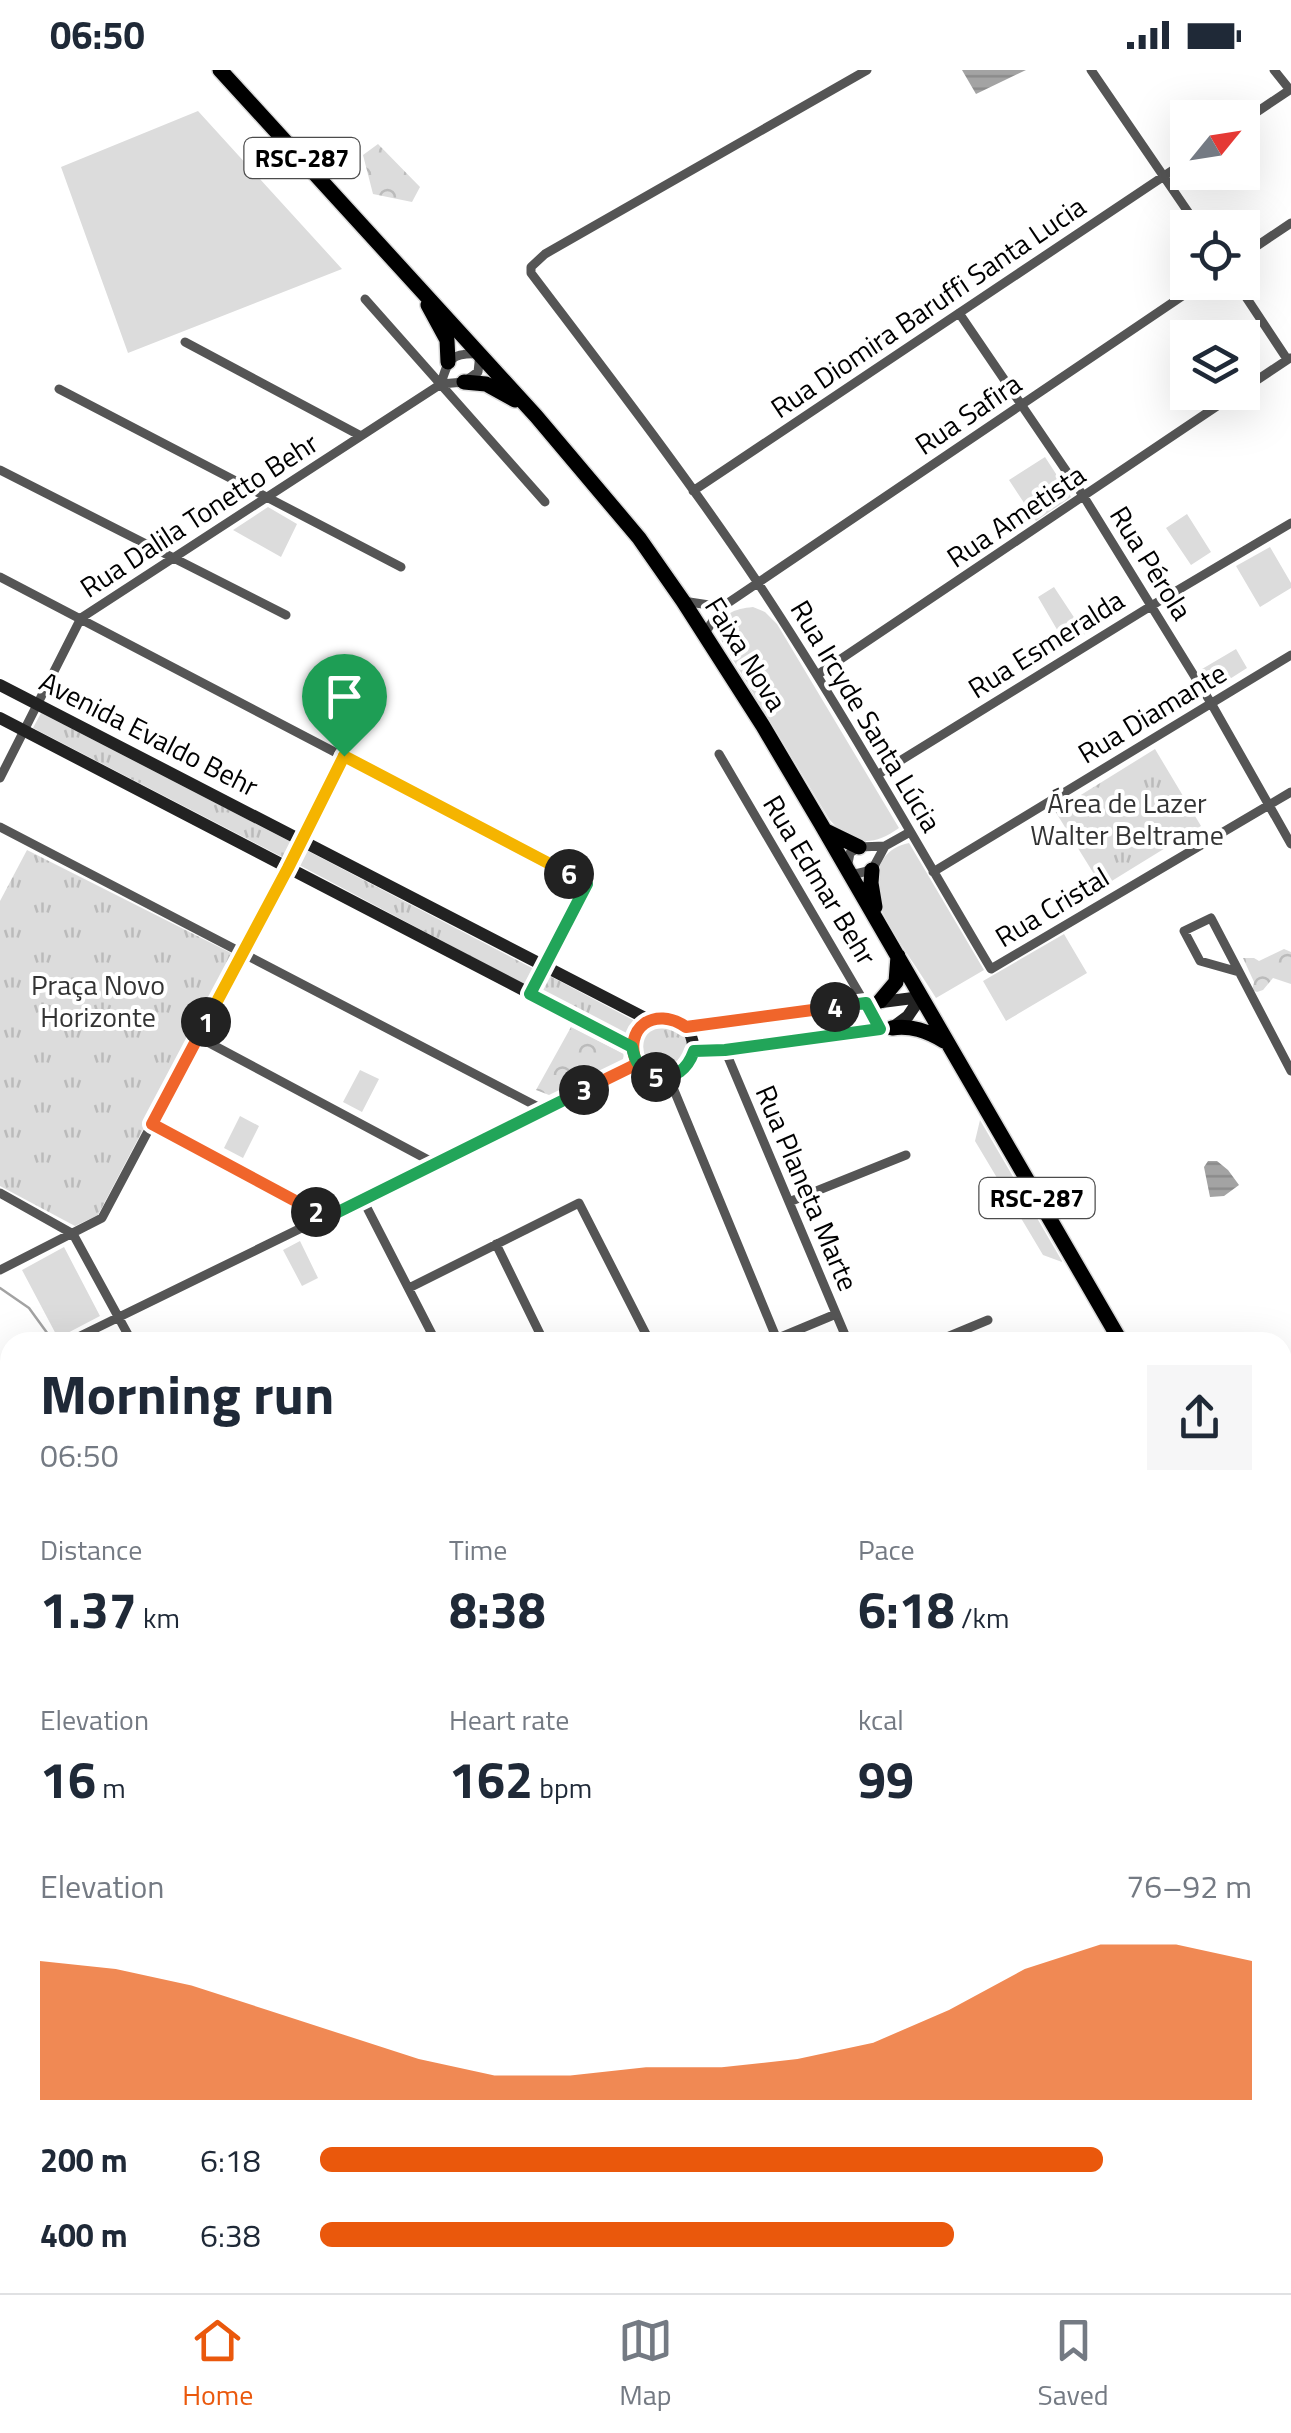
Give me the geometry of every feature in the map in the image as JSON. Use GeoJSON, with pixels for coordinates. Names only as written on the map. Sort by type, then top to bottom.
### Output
{"type":"FeatureCollection","features":[{"type":"Feature","properties":{"kind":"highway","name":"Faixa Nova"},"geometry":{"type":"LineString","coordinates":[[220,70],[528,406],[639,538],[684,601],[878,921],[1116,1332]]}},
{"type":"Feature","properties":{"kind":"highway"},"geometry":{"type":"LineString","coordinates":[[420,288],[447,340],[448,362]]}},
{"type":"Feature","properties":{"kind":"highway"},"geometry":{"type":"LineString","coordinates":[[464,382],[486,384],[528,406]]}},
{"type":"Feature","properties":{"kind":"highway"},"geometry":{"type":"LineString","coordinates":[[824,830],[859,846]]}},
{"type":"Feature","properties":{"kind":"highway"},"geometry":{"type":"LineString","coordinates":[[872,870],[872,896],[878,921]]}},
{"type":"Feature","properties":{"kind":"highway"},"geometry":{"type":"LineString","coordinates":[[873,1002],[896,982],[898,956]]}},
{"type":"Feature","properties":{"kind":"highway"},"geometry":{"type":"LineString","coordinates":[[886,1028],[904,1026],[927,1031],[947,1042]]}},
{"type":"Feature","properties":{"kind":"street","name":"Rua Ircyde Santa Lúcia"},"geometry":{"type":"LineString","coordinates":[[868,70],[545,254],[531,267],[531,273],[758,584],[817,675],[991,969]]}},
{"type":"Feature","properties":{"kind":"street"},"geometry":{"type":"LineString","coordinates":[[1091,70],[1186,210]]}},
{"type":"Feature","properties":{"kind":"street"},"geometry":{"type":"LineString","coordinates":[[1260,110],[1290,89],[1274,70]]}},
{"type":"Feature","properties":{"kind":"street","name":"Rua Diomira Baruffi Santa Lucia"},"geometry":{"type":"LineString","coordinates":[[693,490],[1170,173]]}},
{"type":"Feature","properties":{"kind":"street"},"geometry":{"type":"LineString","coordinates":[[1260,244],[1291,223]]}},
{"type":"Feature","properties":{"kind":"street"},"geometry":{"type":"LineString","coordinates":[[365,299],[546,502]]}},
{"type":"Feature","properties":{"kind":"street","name":"Rua Safira"},"geometry":{"type":"LineString","coordinates":[[722,607],[1177,300]]}},
{"type":"Feature","properties":{"kind":"street"},"geometry":{"type":"LineString","coordinates":[[1249,300],[1289,358]]}},
{"type":"Feature","properties":{"kind":"street","name":"Rua Pérola"},"geometry":{"type":"LineString","coordinates":[[960,313],[1084,498],[1211,703],[1291,844]]}},
{"type":"Feature","properties":{"kind":"street"},"geometry":{"type":"LineString","coordinates":[[185,342],[361,436]]}},
{"type":"Feature","properties":{"kind":"street"},"geometry":{"type":"LineString","coordinates":[[462,354],[480,354],[478,372],[464,382],[441,384],[448,362],[462,354]]}},
{"type":"Feature","properties":{"kind":"street","name":"Rua Ametista"},"geometry":{"type":"LineString","coordinates":[[1260,378],[1289,358]]}},
{"type":"Feature","properties":{"kind":"street","name":"Rua Dalila Tonetto Behr"},"geometry":{"type":"LineString","coordinates":[[0,778],[81,618],[441,384]]}},
{"type":"Feature","properties":{"kind":"street"},"geometry":{"type":"LineString","coordinates":[[59,389],[402,567]]}},
{"type":"Feature","properties":{"kind":"street","name":"Rua Ametista"},"geometry":{"type":"LineString","coordinates":[[817,675],[1212,410]]}},
{"type":"Feature","properties":{"kind":"street"},"geometry":{"type":"LineString","coordinates":[[0,470],[286,615]]}},
{"type":"Feature","properties":{"kind":"street","name":"Rua Esmeralda"},"geometry":{"type":"LineString","coordinates":[[877,775],[1291,522]]}},
{"type":"Feature","properties":{"kind":"street"},"geometry":{"type":"LineString","coordinates":[[0,578],[587,884],[530,994]]}},
{"type":"Feature","properties":{"kind":"street"},"geometry":{"type":"LineString","coordinates":[[684,601],[722,607],[705,634]]}},
{"type":"Feature","properties":{"kind":"street","name":"Rua Diamante"},"geometry":{"type":"LineString","coordinates":[[933,872],[1291,655]]}},
{"type":"Feature","properties":{"kind":"street","name":"Avenida Evaldo Behr"},"geometry":{"type":"LineString","coordinates":[[0,685],[649,1020]]}},
{"type":"Feature","properties":{"kind":"street","name":"Avenida Evaldo Behr"},"geometry":{"type":"LineString","coordinates":[[0,718],[632,1047]]}},
{"type":"Feature","properties":{"kind":"street","name":"Rua Edmar Behr"},"geometry":{"type":"LineString","coordinates":[[720,754],[886,1028]]}},
{"type":"Feature","properties":{"kind":"street"},"geometry":{"type":"LineString","coordinates":[[0,1270],[102,1218],[344,756]]}},
{"type":"Feature","properties":{"kind":"street","name":"Rua Cristal"},"geometry":{"type":"LineString","coordinates":[[991,969],[1291,792]]}},
{"type":"Feature","properties":{"kind":"street"},"geometry":{"type":"LineString","coordinates":[[0,827],[544,1110]]}},
{"type":"Feature","properties":{"kind":"street"},"geometry":{"type":"LineString","coordinates":[[885,846],[872,870],[855,874],[847,869],[850,853],[859,846],[885,846],[910,832]]}},
{"type":"Feature","properties":{"kind":"street"},"geometry":{"type":"LineString","coordinates":[[1239,972],[1200,962],[1184,931],[1211,918],[1291,1071]]}},
{"type":"Feature","properties":{"kind":"street"},"geometry":{"type":"LineString","coordinates":[[686,1027],[921,997]]}},
{"type":"Feature","properties":{"kind":"street"},"geometry":{"type":"LineString","coordinates":[[694,1051],[886,1028],[908,1016],[921,997]]}},
{"type":"Feature","properties":{"kind":"street"},"geometry":{"type":"LineString","coordinates":[[675,1019],[686,1027],[694,1051],[690,1063],[680,1073],[656,1077],[637,1064],[632,1047],[635,1036],[649,1020],[675,1019]]}},
{"type":"Feature","properties":{"kind":"street"},"geometry":{"type":"LineString","coordinates":[[198,1038],[434,1164]]}},
{"type":"Feature","properties":{"kind":"street","name":"Rua Planeta Marte"},"geometry":{"type":"LineString","coordinates":[[725,1050],[844,1332]]}},
{"type":"Feature","properties":{"kind":"street"},"geometry":{"type":"LineString","coordinates":[[89,1332],[637,1064]]}},
{"type":"Feature","properties":{"kind":"street"},"geometry":{"type":"LineString","coordinates":[[668,1078],[773,1332]]}},
{"type":"Feature","properties":{"kind":"street"},"geometry":{"type":"LineString","coordinates":[[152,1124],[326,1218]]}},
{"type":"Feature","properties":{"kind":"street"},"geometry":{"type":"LineString","coordinates":[[789,1202],[906,1155]]}},
{"type":"Feature","properties":{"kind":"street"},"geometry":{"type":"LineString","coordinates":[[0,1193],[73,1234],[127,1332]]}},
{"type":"Feature","properties":{"kind":"street"},"geometry":{"type":"LineString","coordinates":[[363,1200],[431,1332]]}},
{"type":"Feature","properties":{"kind":"street"},"geometry":{"type":"LineString","coordinates":[[410,1288],[579,1203],[645,1332]]}},
{"type":"Feature","properties":{"kind":"street"},"geometry":{"type":"LineString","coordinates":[[496,1244],[539,1332]]}},
{"type":"Feature","properties":{"kind":"street"},"geometry":{"type":"LineString","coordinates":[[797,1332],[836,1314]]}},
{"type":"Feature","properties":{"kind":"street"},"geometry":{"type":"LineString","coordinates":[[959,1332],[988,1320]]}},
{"type":"Feature","properties":{"kind":"green space"},"geometry":{"type":"Polygon","coordinates":[[[198,111],[342,269],[128,353],[61,167],[198,111]]]}},
{"type":"Feature","properties":{"kind":"green space"},"geometry":{"type":"Polygon","coordinates":[[[378,144],[420,187],[412,202],[373,194],[363,155],[378,144]]]}},
{"type":"Feature","properties":{"kind":"green space"},"geometry":{"type":"Polygon","coordinates":[[[1045,457],[1071,497],[1036,521],[1009,480],[1045,457]]]}},
{"type":"Feature","properties":{"kind":"green space"},"geometry":{"type":"Polygon","coordinates":[[[268,507],[297,524],[281,557],[233,530],[268,507]]]}},
{"type":"Feature","properties":{"kind":"green space"},"geometry":{"type":"Polygon","coordinates":[[[1187,514],[1211,552],[1191,565],[1166,528],[1187,514]]]}},
{"type":"Feature","properties":{"kind":"green space"},"geometry":{"type":"Polygon","coordinates":[[[1270,547],[1291,588],[1260,607],[1236,566],[1270,547]]]}},
{"type":"Feature","properties":{"kind":"green space"},"geometry":{"type":"Polygon","coordinates":[[[1054,587],[1085,634],[1066,645],[1038,597],[1054,587]]]}},
{"type":"Feature","properties":{"kind":"green space"},"geometry":{"type":"Polygon","coordinates":[[[753,607],[777,624],[899,828],[879,839],[862,841],[846,834],[829,819],[717,633],[730,613],[753,607]]]}},
{"type":"Feature","properties":{"kind":"green space"},"geometry":{"type":"Polygon","coordinates":[[[1236,649],[1247,668],[1214,689],[1202,669],[1236,649]]]}},
{"type":"Feature","properties":{"kind":"green space"},"geometry":{"type":"Polygon","coordinates":[[[41,713],[291,842],[284,858],[33,728],[41,713]]]}},
{"type":"Feature","properties":{"kind":"green space","name":"Área de Lazer Walter Beltrame"},"geometry":{"type":"Polygon","coordinates":[[[1155,749],[1201,826],[1102,887],[1055,811],[1155,749]]]}},
{"type":"Feature","properties":{"kind":"green space"},"geometry":{"type":"Polygon","coordinates":[[[909,843],[984,970],[936,998],[878,901],[877,879],[883,860],[889,852],[909,843]]]}},
{"type":"Feature","properties":{"kind":"green space","name":"Praça Novo Horizonte"},"geometry":{"type":"Polygon","coordinates":[[[27,850],[235,955],[98,1215],[75,1226],[0,1186],[0,901],[27,850]]]}},
{"type":"Feature","properties":{"kind":"green space"},"geometry":{"type":"Polygon","coordinates":[[[306,850],[534,969],[527,986],[299,865],[306,850]]]}},
{"type":"Feature","properties":{"kind":"green space"},"geometry":{"type":"Polygon","coordinates":[[[1064,934],[1087,973],[1006,1021],[983,981],[1064,934]]]}},
{"type":"Feature","properties":{"kind":"green space"},"geometry":{"type":"Polygon","coordinates":[[[1284,949],[1291,952],[1291,984],[1273,978],[1263,990],[1252,990],[1254,982],[1243,958],[1259,961],[1284,949]]]}},
{"type":"Feature","properties":{"kind":"green space"},"geometry":{"type":"Polygon","coordinates":[[[548,975],[635,1021],[627,1038],[539,993],[548,975]]]}},
{"type":"Feature","properties":{"kind":"green space"},"geometry":{"type":"Polygon","coordinates":[[[664,1024],[681,1031],[688,1048],[681,1065],[664,1072],[647,1065],[640,1048],[647,1031],[664,1024]]]}},
{"type":"Feature","properties":{"kind":"green space"},"geometry":{"type":"Polygon","coordinates":[[[571,1027],[624,1054],[623,1059],[549,1095],[536,1090],[571,1027]]]}},
{"type":"Feature","properties":{"kind":"green space"},"geometry":{"type":"Polygon","coordinates":[[[360,1070],[379,1079],[362,1112],[343,1102],[360,1070]]]}},
{"type":"Feature","properties":{"kind":"green space"},"geometry":{"type":"Polygon","coordinates":[[[240,1116],[259,1126],[243,1158],[224,1148],[240,1116]]]}},
{"type":"Feature","properties":{"kind":"green space"},"geometry":{"type":"Polygon","coordinates":[[[980,1120],[1062,1262],[1043,1255],[975,1141],[980,1120]]]}},
{"type":"Feature","properties":{"kind":"green space"},"geometry":{"type":"Polygon","coordinates":[[[300,1241],[318,1278],[302,1286],[283,1250],[300,1241]]]}},
{"type":"Feature","properties":{"kind":"green space"},"geometry":{"type":"Polygon","coordinates":[[[64,1247],[100,1316],[69,1332],[55,1332],[22,1270],[64,1247]]]}},
{"type":"Feature","properties":{"kind":"shaded area"},"geometry":{"type":"Polygon","coordinates":[[[962,70],[1026,70],[976,94],[962,70]]]}},
{"type":"Feature","properties":{"kind":"shaded area"},"geometry":{"type":"Polygon","coordinates":[[[1208,1161],[1217,1161],[1239,1185],[1224,1196],[1210,1197],[1204,1167],[1208,1161]]]}},
{"type":"Feature","properties":{"kind":"waterway"},"geometry":{"type":"LineString","coordinates":[[0,1288],[29,1308],[46,1332]]}},
{"type":"Feature","properties":{"kind":"route"},"geometry":{"type":"LineString","coordinates":[[344,756],[152,1124],[326,1218],[637,1064],[632,1047],[640,1027],[649,1020],[675,1019],[686,1027],[866,1003],[880,1029],[694,1051],[690,1063],[680,1073],[668,1078],[646,1072],[637,1064],[634,1056],[632,1047],[530,994],[587,884],[344,756]]}}]}
